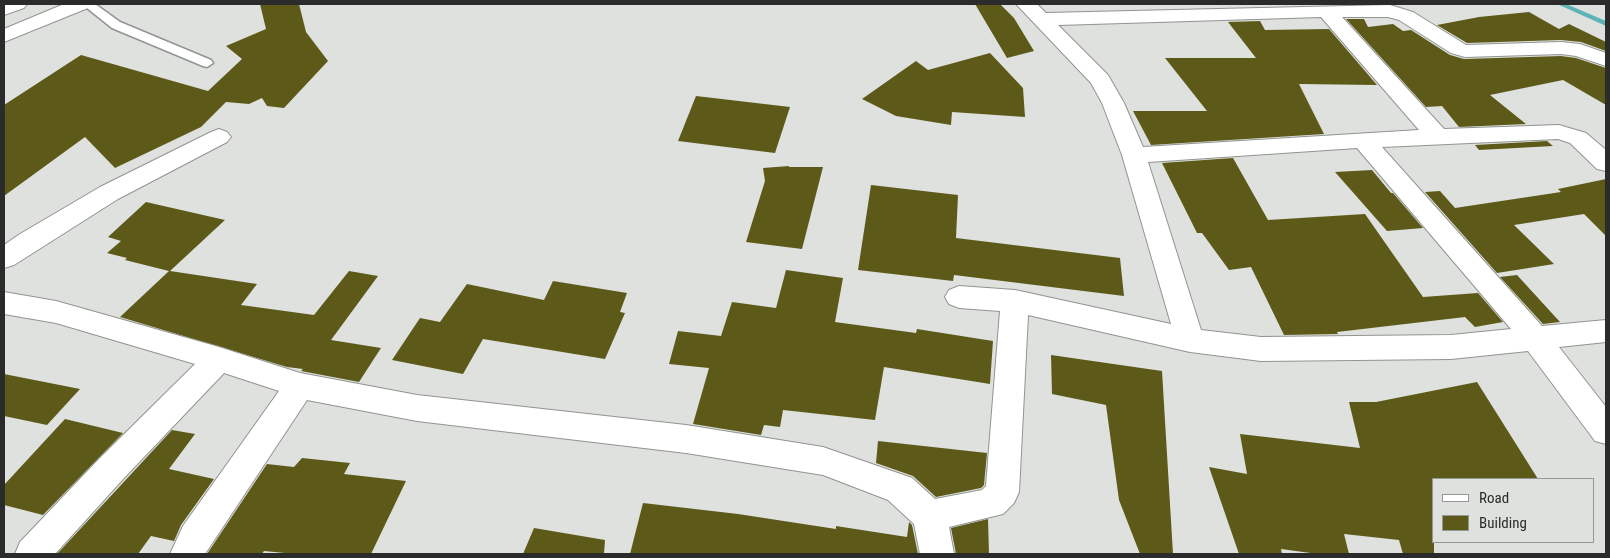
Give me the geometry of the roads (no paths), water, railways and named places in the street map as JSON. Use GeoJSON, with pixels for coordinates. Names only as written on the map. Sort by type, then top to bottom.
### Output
{"type":"FeatureCollection","features":[{"type":"Feature","properties":{"kind":"main road"},"geometry":{"type":"LineString","coordinates":[[4,9],[17,4]]}},
{"type":"Feature","properties":{"kind":"main road"},"geometry":{"type":"LineString","coordinates":[[4,36],[81,4]]}},
{"type":"Feature","properties":{"kind":"main road"},"geometry":{"type":"LineString","coordinates":[[1326,11],[1438,137]]}},
{"type":"Feature","properties":{"kind":"main road"},"geometry":{"type":"LineString","coordinates":[[1035,12],[1380,11],[1406,16],[1452,46],[1465,51],[1561,48],[1580,50],[1606,60]]}},
{"type":"Feature","properties":{"kind":"main road"},"geometry":{"type":"LineString","coordinates":[[1035,12],[1100,80],[1113,103],[1134,155],[1190,340]]}},
{"type":"Feature","properties":{"kind":"main road"},"geometry":{"type":"LineString","coordinates":[[1134,155],[1363,140],[1559,132],[1578,138],[1606,163]]}},
{"type":"Feature","properties":{"kind":"main road"},"geometry":{"type":"LineString","coordinates":[[4,258],[110,193],[219,137]]}},
{"type":"Feature","properties":{"kind":"main road"},"geometry":{"type":"LineString","coordinates":[[1363,140],[1536,339],[1606,431]]}},
{"type":"Feature","properties":{"kind":"main road"},"geometry":{"type":"LineString","coordinates":[[959,297],[1015,301],[1190,340],[1261,350],[1451,347],[1606,331]]}},
{"type":"Feature","properties":{"kind":"main road"},"geometry":{"type":"LineString","coordinates":[[930,516],[992,503],[1002,492],[1015,301]]}},
{"type":"Feature","properties":{"kind":"main road"},"geometry":{"type":"LineString","coordinates":[[4,303],[56,312],[219,359],[300,386],[417,408],[686,439],[823,461],[900,489],[930,516],[937,554]]}},
{"type":"Feature","properties":{"kind":"main road"},"geometry":{"type":"LineString","coordinates":[[32,554],[112,468],[219,359]]}},
{"type":"Feature","properties":{"kind":"main road"},"geometry":{"type":"LineString","coordinates":[[188,554],[195,537],[300,386]]}},
{"type":"Feature","properties":{"kind":"lane"},"geometry":{"type":"LineString","coordinates":[[88,4],[116,26],[207,63]]}},
{"type":"Feature","properties":{"kind":"waterway"},"geometry":{"type":"LineString","coordinates":[[1561,4],[1606,24]]}}]}
